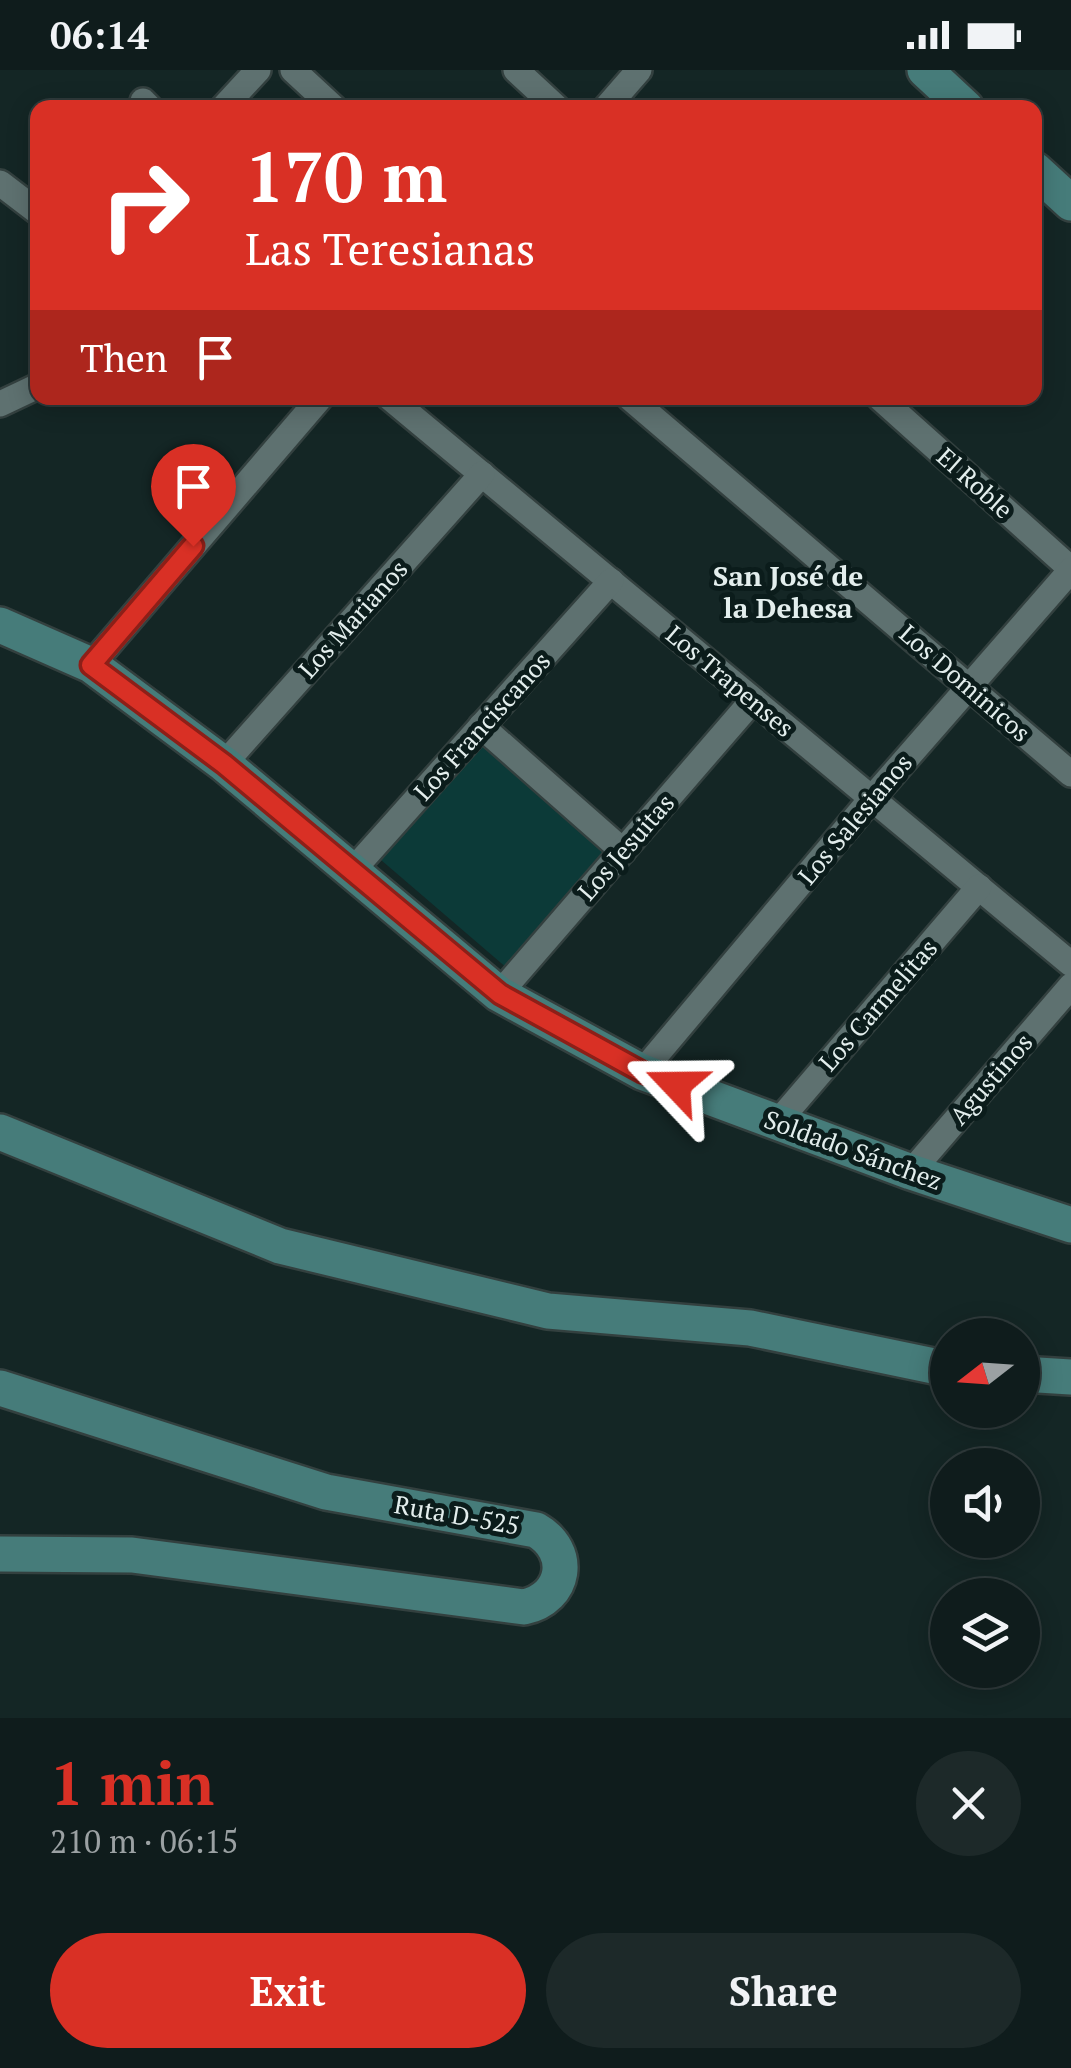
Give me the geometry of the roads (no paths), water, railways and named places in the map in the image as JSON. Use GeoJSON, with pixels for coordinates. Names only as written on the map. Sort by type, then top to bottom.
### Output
{"type":"FeatureCollection","features":[{"type":"Feature","properties":{"kind":"street"},"geometry":{"type":"LineString","coordinates":[[230,100],[258,70]]}},
{"type":"Feature","properties":{"kind":"street"},"geometry":{"type":"LineString","coordinates":[[292,70],[325,100]]}},
{"type":"Feature","properties":{"kind":"street"},"geometry":{"type":"LineString","coordinates":[[516,70],[548,100]]}},
{"type":"Feature","properties":{"kind":"street"},"geometry":{"type":"LineString","coordinates":[[613,100],[639,70]]}},
{"type":"Feature","properties":{"kind":"street"},"geometry":{"type":"LineString","coordinates":[[938,74],[959,100]]}},
{"type":"Feature","properties":{"kind":"street"},"geometry":{"type":"LineString","coordinates":[[1042,176],[1070,199]]}},
{"type":"Feature","properties":{"kind":"street"},"geometry":{"type":"LineString","coordinates":[[2,190],[30,207]]}},
{"type":"Feature","properties":{"kind":"street"},"geometry":{"type":"LineString","coordinates":[[0,404],[30,390]]}},
{"type":"Feature","properties":{"kind":"street"},"geometry":{"type":"LineString","coordinates":[[91,665],[314,405]]}},
{"type":"Feature","properties":{"kind":"street","name":"Los Trapenses"},"geometry":{"type":"LineString","coordinates":[[398,405],[1071,964]]}},
{"type":"Feature","properties":{"kind":"street","name":"Los Dominicos"},"geometry":{"type":"LineString","coordinates":[[638,405],[1071,774]]}},
{"type":"Feature","properties":{"kind":"street","name":"El Roble"},"geometry":{"type":"LineString","coordinates":[[888,405],[1071,569]]}},
{"type":"Feature","properties":{"kind":"street","name":"Los Marianos"},"geometry":{"type":"LineString","coordinates":[[224,764],[482,474]]}},
{"type":"Feature","properties":{"kind":"street","name":"Los Salesianos"},"geometry":{"type":"LineString","coordinates":[[642,1072],[1071,569]]}},
{"type":"Feature","properties":{"kind":"street","name":"Los Franciscanos"},"geometry":{"type":"LineString","coordinates":[[353,870],[611,581]]}},
{"type":"Feature","properties":{"kind":"street","name":"Soldado Sánchez"},"geometry":{"type":"LineString","coordinates":[[0,625],[91,665],[224,764],[500,994],[642,1072],[911,1172],[1071,1225]]}},
{"type":"Feature","properties":{"kind":"street","name":"Los Jesuitas"},"geometry":{"type":"LineString","coordinates":[[500,994],[754,700]]}},
{"type":"Feature","properties":{"kind":"street"},"geometry":{"type":"LineString","coordinates":[[481,726],[623,851]]}},
{"type":"Feature","properties":{"kind":"street","name":"Los Carmelitas"},"geometry":{"type":"LineString","coordinates":[[777,1123],[979,887]]}},
{"type":"Feature","properties":{"kind":"street","name":"Agustinos"},"geometry":{"type":"LineString","coordinates":[[911,1172],[1071,986]]}},
{"type":"Feature","properties":{"kind":"street"},"geometry":{"type":"LineString","coordinates":[[0,1132],[280,1246],[548,1311],[750,1328],[930,1364]]}},
{"type":"Feature","properties":{"kind":"street"},"geometry":{"type":"LineString","coordinates":[[1040,1375],[1071,1378]]}},
{"type":"Feature","properties":{"kind":"street","name":"Ruta D-525"},"geometry":{"type":"LineString","coordinates":[[0,1388],[326,1492],[536,1530],[558,1551],[561,1572],[553,1592],[524,1606],[132,1555],[0,1554]]}},
{"type":"Feature","properties":{"kind":"district","name":"San José de la Dehesa"},"geometry":{"type":"Point","coordinates":[788,592]}}]}
